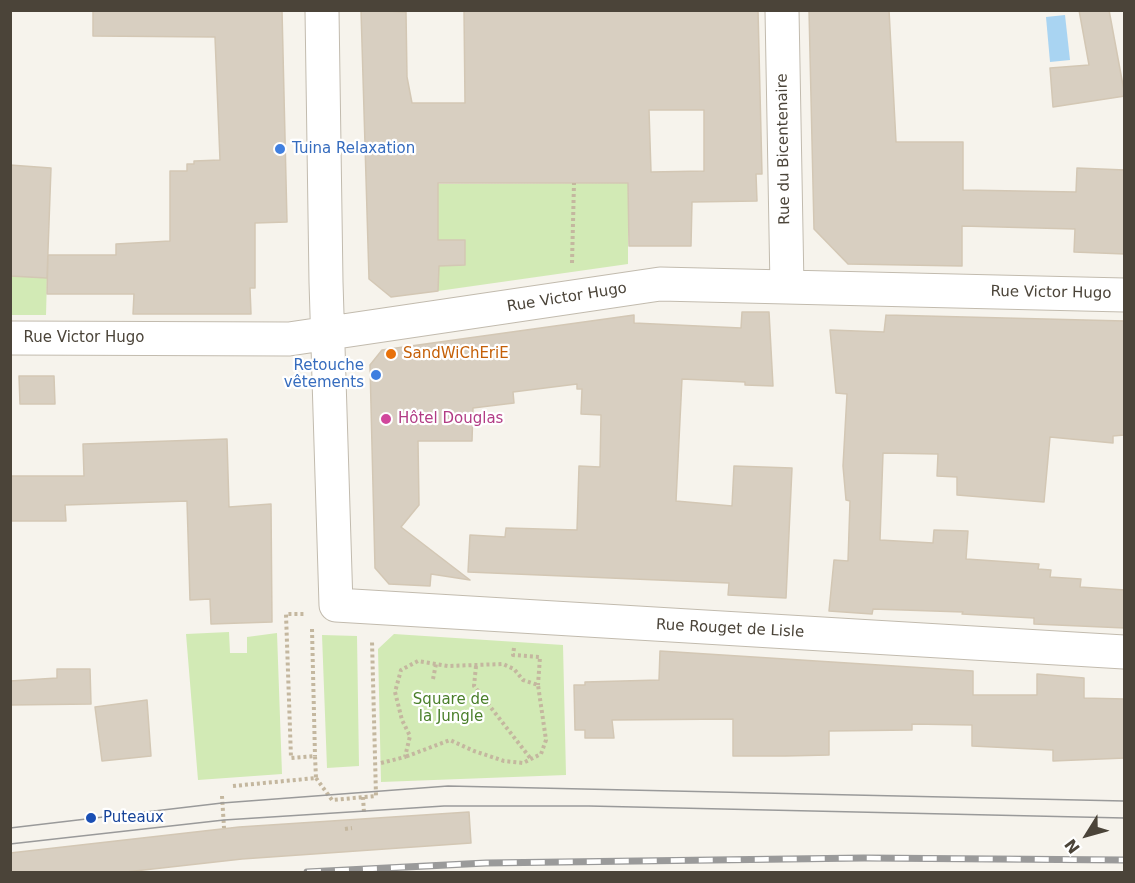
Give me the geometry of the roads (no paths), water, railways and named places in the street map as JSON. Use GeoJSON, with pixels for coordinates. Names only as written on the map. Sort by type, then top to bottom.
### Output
{"type":"FeatureCollection","features":[{"type":"Feature","properties":{"kind":"street"},"geometry":{"type":"LineString","coordinates":[[322,10],[328,335]]}},
{"type":"Feature","properties":{"kind":"street","name":"Rue du Bicentenaire"},"geometry":{"type":"LineString","coordinates":[[782,10],[786,287]]}},
{"type":"Feature","properties":{"kind":"street","name":"Rue Victor Hugo"},"geometry":{"type":"LineString","coordinates":[[10,338],[289,339],[660,284],[1125,295]]}},
{"type":"Feature","properties":{"kind":"street","name":"Rue Rouget de Lisle"},"geometry":{"type":"LineString","coordinates":[[328,335],[324,610],[1125,652]]}},
{"type":"Feature","properties":{"kind":"water"},"geometry":{"type":"Polygon","coordinates":[[[1065,15],[1070,60],[1050,62],[1046,17],[1065,15]]]}},
{"type":"Feature","properties":{"kind":"tram line"},"geometry":{"type":"LineString","coordinates":[[10,828],[222,803],[448,786],[1124,801]]}},
{"type":"Feature","properties":{"kind":"tram line"},"geometry":{"type":"LineString","coordinates":[[10,844],[224,820],[444,806],[589,806],[1124,818]]}},
{"type":"Feature","properties":{"kind":"railway"},"geometry":{"type":"LineString","coordinates":[[307,872],[486,863],[864,858],[1124,860]]}},
{"type":"Feature","properties":{"kind":"place","name":"Tuina Relaxation"},"geometry":{"type":"Point","coordinates":[280,149]}},
{"type":"Feature","properties":{"kind":"place","name":"SandWiChEriE"},"geometry":{"type":"Point","coordinates":[391,354]}},
{"type":"Feature","properties":{"kind":"place","name":"Retouche vêtements"},"geometry":{"type":"Point","coordinates":[376,375]}},
{"type":"Feature","properties":{"kind":"place","name":"Hôtel Douglas"},"geometry":{"type":"Point","coordinates":[386,419]}},
{"type":"Feature","properties":{"kind":"place","name":"Puteaux"},"geometry":{"type":"Point","coordinates":[91,818]}},
{"type":"Feature","properties":{"kind":"park label","name":"Square de la Jungle"},"geometry":{"type":"Point","coordinates":[451,708]}}]}
